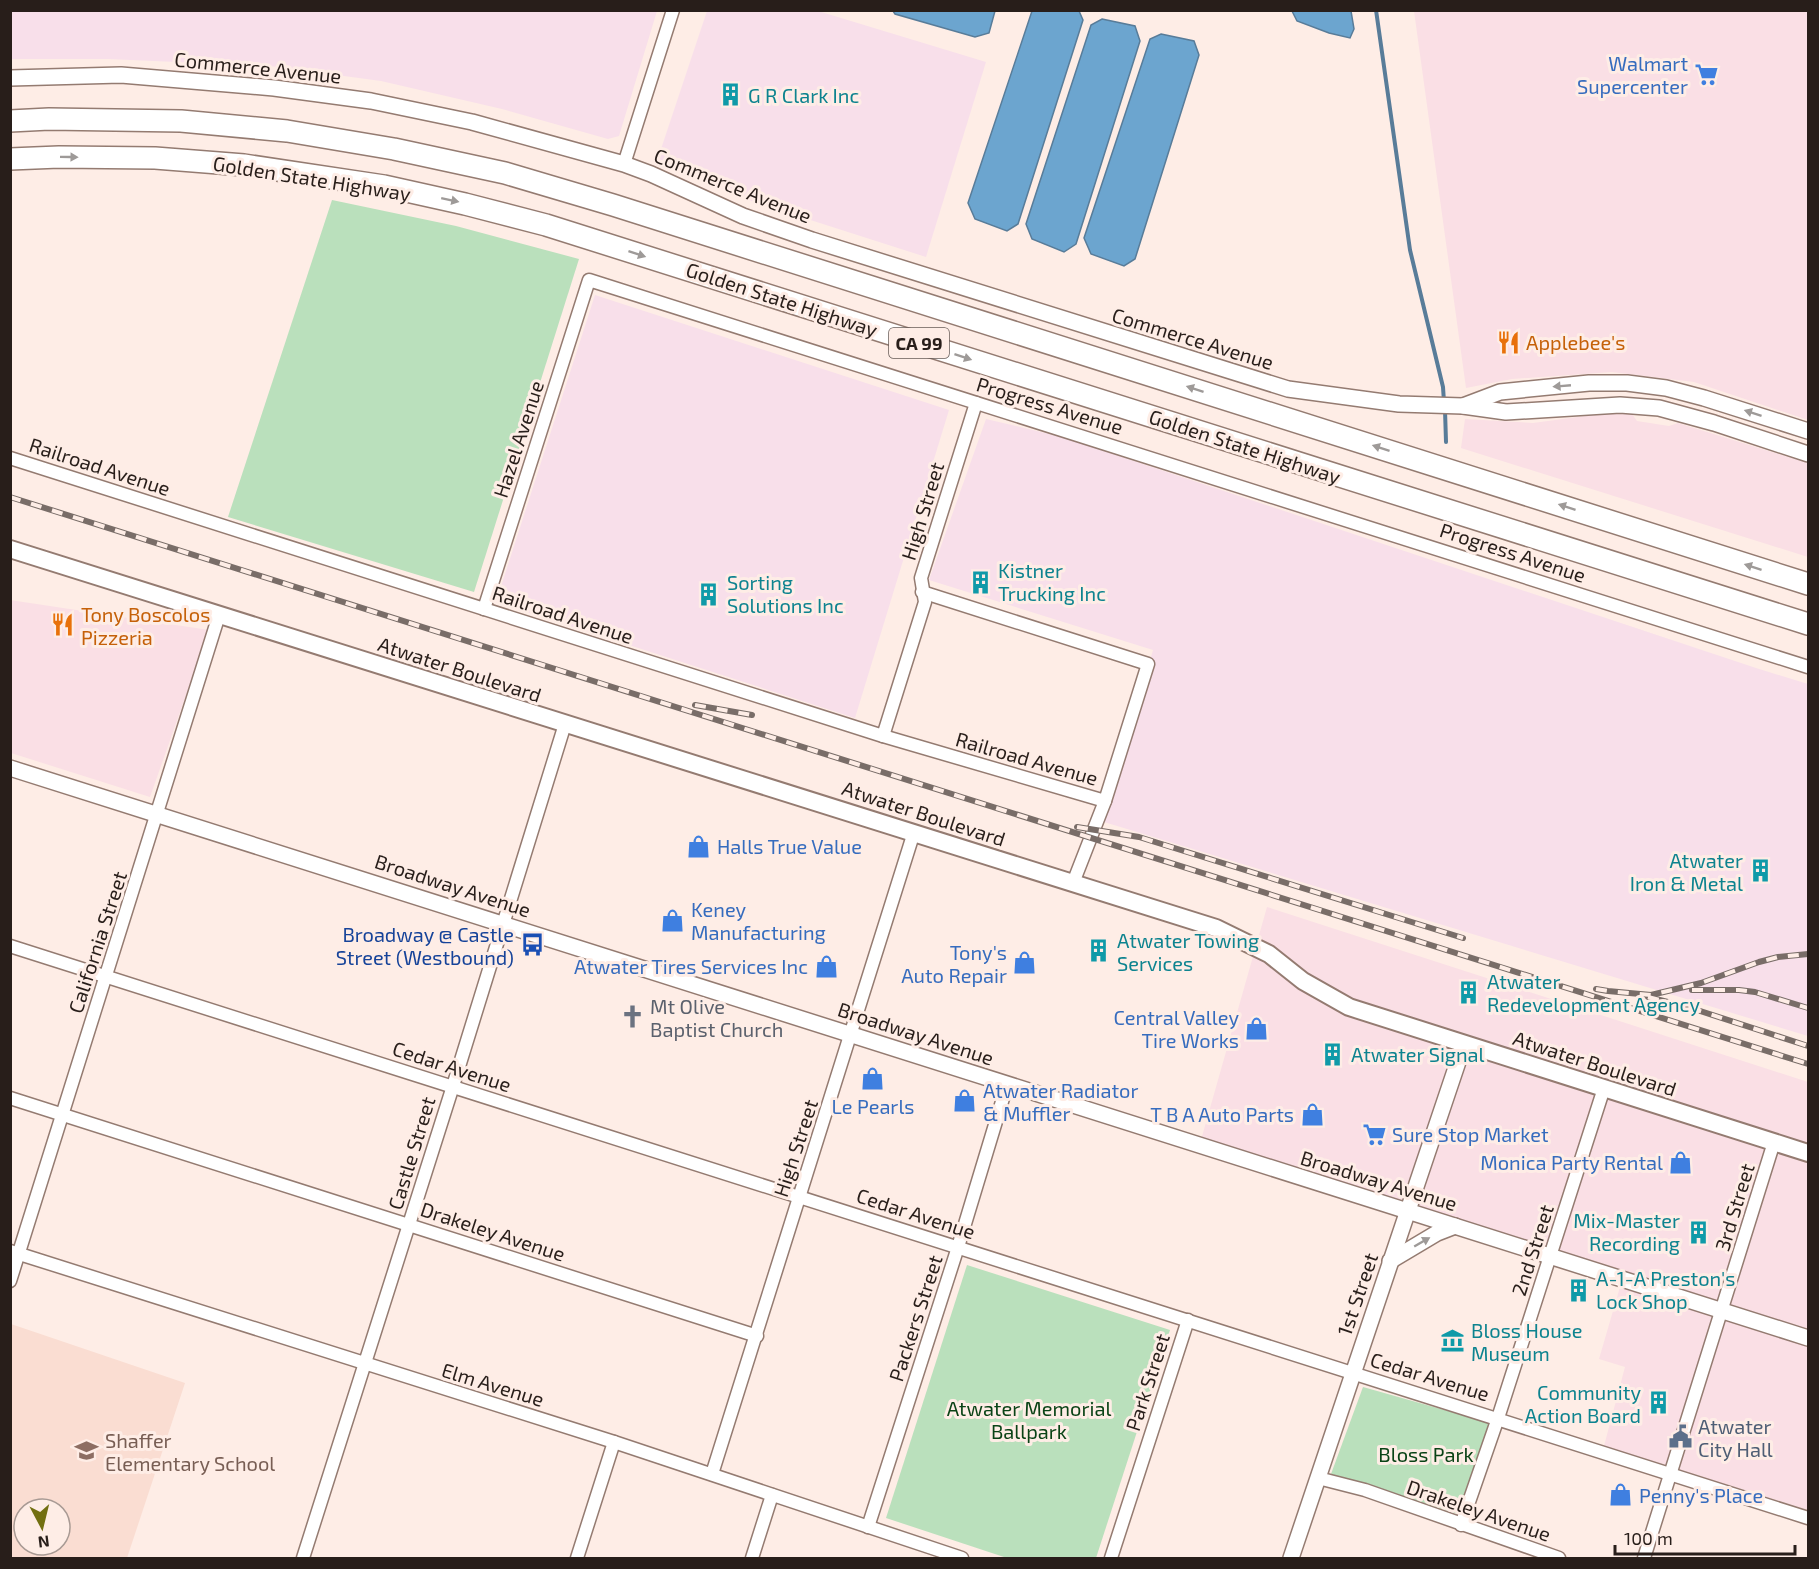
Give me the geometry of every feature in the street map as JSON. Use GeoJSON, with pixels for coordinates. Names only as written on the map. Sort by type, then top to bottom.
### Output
{"type":"FeatureCollection","features":[{"type":"Feature","properties":{"kind":"highway","name":"Golden State Highway"},"geometry":{"type":"LineString","coordinates":[[10,121],[49,119],[181,121],[287,131],[394,149],[505,173],[613,205],[1809,584]]}},
{"type":"Feature","properties":{"kind":"highway","name":"Golden State Highway"},"geometry":{"type":"LineString","coordinates":[[10,159],[155,158],[244,165],[384,186],[465,204],[546,225],[1809,624]]}},
{"type":"Feature","properties":{"kind":"main road","name":"Atwater Boulevard"},"geometry":{"type":"LineString","coordinates":[[10,549],[1216,928],[1269,954],[1303,981],[1349,1006],[1809,1153]]}},
{"type":"Feature","properties":{"kind":"street"},"geometry":{"type":"LineString","coordinates":[[624,164],[673,10]]}},
{"type":"Feature","properties":{"kind":"street","name":"Commerce Avenue"},"geometry":{"type":"LineString","coordinates":[[10,78],[121,75],[274,87],[360,99],[472,122],[624,164],[743,216],[802,237],[1288,389],[1354,399],[1426,406],[1463,406],[1506,412],[1620,405],[1659,408],[1809,454]]}},
{"type":"Feature","properties":{"kind":"street","name":"Progress Avenue"},"geometry":{"type":"LineString","coordinates":[[589,280],[1809,667]]}},
{"type":"Feature","properties":{"kind":"street","name":"Hazel Avenue"},"geometry":{"type":"LineString","coordinates":[[484,609],[589,280]]}},
{"type":"Feature","properties":{"kind":"street","name":"Commerce Avenue"},"geometry":{"type":"LineString","coordinates":[[1463,406],[1500,392],[1589,383],[1627,383],[1666,388],[1704,398],[1809,431]]}},
{"type":"Feature","properties":{"kind":"street","name":"High Street"},"geometry":{"type":"LineString","coordinates":[[883,736],[925,602],[921,578],[976,402]]}},
{"type":"Feature","properties":{"kind":"street","name":"Railroad Avenue"},"geometry":{"type":"LineString","coordinates":[[10,458],[883,736],[1106,801]]}},
{"type":"Feature","properties":{"kind":"street"},"geometry":{"type":"LineString","coordinates":[[922,592],[1148,663],[1106,801],[1073,883]]}},
{"type":"Feature","properties":{"kind":"street","name":"California Street"},"geometry":{"type":"LineString","coordinates":[[10,1281],[15,1253],[63,1115],[219,615]]}},
{"type":"Feature","properties":{"kind":"street","name":"Castle Street"},"geometry":{"type":"LineString","coordinates":[[303,1558],[565,724]]}},
{"type":"Feature","properties":{"kind":"street","name":"Broadway Avenue"},"geometry":{"type":"LineString","coordinates":[[10,768],[1809,1338]]}},
{"type":"Feature","properties":{"kind":"street","name":"High Street"},"geometry":{"type":"LineString","coordinates":[[712,1474],[914,832]]}},
{"type":"Feature","properties":{"kind":"street","name":"Cedar Avenue"},"geometry":{"type":"LineString","coordinates":[[10,946],[1809,1518]]}},
{"type":"Feature","properties":{"kind":"street","name":"1st Street"},"geometry":{"type":"LineString","coordinates":[[1291,1558],[1464,1044]]}},
{"type":"Feature","properties":{"kind":"street","name":"Packers Street"},"geometry":{"type":"LineString","coordinates":[[868,1527],[958,1247],[1007,1085]]}},
{"type":"Feature","properties":{"kind":"street","name":"2nd Street"},"geometry":{"type":"LineString","coordinates":[[1461,1525],[1498,1418],[1604,1088]]}},
{"type":"Feature","properties":{"kind":"street","name":"Drakeley Avenue"},"geometry":{"type":"LineString","coordinates":[[10,1098],[757,1336]]}},
{"type":"Feature","properties":{"kind":"street","name":"3rd Street"},"geometry":{"type":"LineString","coordinates":[[1644,1558],[1774,1142]]}},
{"type":"Feature","properties":{"kind":"street"},"geometry":{"type":"LineString","coordinates":[[1390,1261],[1437,1233],[1455,1226]]}},
{"type":"Feature","properties":{"kind":"street","name":"Elm Avenue"},"geometry":{"type":"LineString","coordinates":[[15,1253],[614,1442],[962,1558]]}},
{"type":"Feature","properties":{"kind":"street","name":"Park Street"},"geometry":{"type":"LineString","coordinates":[[1111,1558],[1188,1320]]}},
{"type":"Feature","properties":{"kind":"street"},"geometry":{"type":"LineString","coordinates":[[578,1558],[614,1442]]}},
{"type":"Feature","properties":{"kind":"street","name":"Drakeley Avenue"},"geometry":{"type":"LineString","coordinates":[[1318,1478],[1365,1490],[1559,1558]]}},
{"type":"Feature","properties":{"kind":"street"},"geometry":{"type":"LineString","coordinates":[[752,1558],[772,1495]]}},
{"type":"Feature","properties":{"kind":"shaded area"},"geometry":{"type":"Polygon","coordinates":[[[11,10],[657,11],[619,136],[608,139],[502,109],[381,81],[270,66],[108,59],[11,59],[11,10]]]}},
{"type":"Feature","properties":{"kind":"shaded area"},"geometry":{"type":"Polygon","coordinates":[[[707,11],[818,11],[986,62],[926,257],[745,199],[657,161],[707,11]]]}},
{"type":"Feature","properties":{"kind":"shaded area"},"geometry":{"type":"Polygon","coordinates":[[[1414,11],[1808,11],[1808,420],[1694,382],[1612,372],[1512,379],[1466,388],[1414,11]]]}},
{"type":"Feature","properties":{"kind":"shaded area"},"geometry":{"type":"Polygon","coordinates":[[[595,295],[949,410],[855,718],[496,602],[595,295]]]}},
{"type":"Feature","properties":{"kind":"shaded area"},"geometry":{"type":"Polygon","coordinates":[[[1600,414],[1632,414],[1637,421],[1669,426],[1678,423],[1808,463],[1808,557],[1461,448],[1465,419],[1533,423],[1600,414]]]}},
{"type":"Feature","properties":{"kind":"shaded area"},"geometry":{"type":"Polygon","coordinates":[[[986,419],[1062,437],[1808,684],[1808,1036],[1104,822],[1153,650],[929,580],[986,419]]]}},
{"type":"Feature","properties":{"kind":"shaded area"},"geometry":{"type":"Polygon","coordinates":[[[10,600],[209,630],[150,797],[11,753],[10,600]]]}},
{"type":"Feature","properties":{"kind":"shaded area"},"geometry":{"type":"Polygon","coordinates":[[[1267,907],[1808,1082],[1808,1510],[1604,1446],[1625,1367],[1599,1359],[1620,1287],[1201,1140],[1267,907]]]}},
{"type":"Feature","properties":{"kind":"shaded area","name":"Shaffer Elementary School"},"geometry":{"type":"Polygon","coordinates":[[[11,1324],[185,1383],[127,1558],[11,1558],[11,1324]]]}},
{"type":"Feature","properties":{"kind":"green space"},"geometry":{"type":"Polygon","coordinates":[[[332,200],[456,226],[579,259],[474,592],[228,517],[332,200]]]}},
{"type":"Feature","properties":{"kind":"green space","name":"Atwater Memorial Ballpark"},"geometry":{"type":"Polygon","coordinates":[[[967,1265],[1170,1330],[1096,1558],[1007,1558],[886,1518],[967,1265]]]}},
{"type":"Feature","properties":{"kind":"green space","name":"Bloss Park"},"geometry":{"type":"Polygon","coordinates":[[[1363,1387],[1494,1424],[1461,1515],[1331,1474],[1363,1387]]]}},
{"type":"Feature","properties":{"kind":"water"},"geometry":{"type":"Polygon","coordinates":[[[893,11],[995,11],[989,33],[975,37],[895,14],[893,11]]]}},
{"type":"Feature","properties":{"kind":"water"},"geometry":{"type":"Polygon","coordinates":[[[1032,11],[1079,11],[1083,20],[1018,224],[1007,231],[975,219],[968,203],[1032,11]]]}},
{"type":"Feature","properties":{"kind":"water"},"geometry":{"type":"Polygon","coordinates":[[[1292,11],[1351,11],[1354,29],[1350,38],[1329,33],[1297,21],[1292,11]]]}},
{"type":"Feature","properties":{"kind":"water"},"geometry":{"type":"Polygon","coordinates":[[[1102,19],[1135,26],[1140,41],[1076,244],[1064,252],[1032,239],[1026,224],[1091,25],[1102,19]]]}},
{"type":"Feature","properties":{"kind":"water"},"geometry":{"type":"Polygon","coordinates":[[[1161,34],[1194,41],[1199,55],[1135,259],[1124,266],[1091,254],[1084,238],[1150,39],[1161,34]]]}},
{"type":"Feature","properties":{"kind":"waterway"},"geometry":{"type":"LineString","coordinates":[[1376,10],[1410,250],[1443,387],[1444,402]]}},
{"type":"Feature","properties":{"kind":"waterway"},"geometry":{"type":"LineString","coordinates":[[1445,410],[1446,442]]}},
{"type":"Feature","properties":{"kind":"railway"},"geometry":{"type":"LineString","coordinates":[[10,497],[1808,1064]]}},
{"type":"Feature","properties":{"kind":"railway"},"geometry":{"type":"LineString","coordinates":[[695,705],[752,715]]}},
{"type":"Feature","properties":{"kind":"railway"},"geometry":{"type":"LineString","coordinates":[[1077,827],[1139,837],[1463,938]]}},
{"type":"Feature","properties":{"kind":"railway"},"geometry":{"type":"LineString","coordinates":[[1596,989],[1651,995],[1701,983],[1778,957],[1808,954]]}},
{"type":"Feature","properties":{"kind":"railway"},"geometry":{"type":"LineString","coordinates":[[1692,990],[1755,992],[1808,1008]]}},
{"type":"Feature","properties":{"kind":"railway"},"geometry":{"type":"LineString","coordinates":[[1648,997],[1691,1008],[1808,1046]]}},
{"type":"Feature","properties":{"kind":"place","name":"Walmart Supercenter"},"geometry":{"type":"Point","coordinates":[1706,74]}},
{"type":"Feature","properties":{"kind":"place","name":"G R Clark Inc"},"geometry":{"type":"Point","coordinates":[730,95]}},
{"type":"Feature","properties":{"kind":"place","name":"Applebee's"},"geometry":{"type":"Point","coordinates":[1508,342]}},
{"type":"Feature","properties":{"kind":"place","name":"Kistner Trucking Inc"},"geometry":{"type":"Point","coordinates":[980,582]}},
{"type":"Feature","properties":{"kind":"place","name":"Sorting Solutions Inc"},"geometry":{"type":"Point","coordinates":[709,594]}},
{"type":"Feature","properties":{"kind":"place","name":"Tony Boscolos Pizzeria"},"geometry":{"type":"Point","coordinates":[63,625]}},
{"type":"Feature","properties":{"kind":"place","name":"Halls True Value"},"geometry":{"type":"Point","coordinates":[699,846]}},
{"type":"Feature","properties":{"kind":"place","name":"Atwater Iron & Metal"},"geometry":{"type":"Point","coordinates":[1761,871]}},
{"type":"Feature","properties":{"kind":"place","name":"Keney Manufacturing"},"geometry":{"type":"Point","coordinates":[673,920]}},
{"type":"Feature","properties":{"kind":"place","name":"Broadway @ Castle Street (Westbound)"},"geometry":{"type":"Point","coordinates":[532,945]}},
{"type":"Feature","properties":{"kind":"place","name":"Atwater Towing Services"},"geometry":{"type":"Point","coordinates":[1099,951]}},
{"type":"Feature","properties":{"kind":"place","name":"Tony's Auto Repair"},"geometry":{"type":"Point","coordinates":[1025,963]}},
{"type":"Feature","properties":{"kind":"place","name":"Atwater Tires Services Inc"},"geometry":{"type":"Point","coordinates":[826,966]}},
{"type":"Feature","properties":{"kind":"place","name":"Atwater Redevelopment Agency"},"geometry":{"type":"Point","coordinates":[1469,992]}},
{"type":"Feature","properties":{"kind":"place","name":"Mt Olive Baptist Church"},"geometry":{"type":"Point","coordinates":[632,1017]}},
{"type":"Feature","properties":{"kind":"place","name":"Central Valley Tire Works"},"geometry":{"type":"Point","coordinates":[1257,1028]}},
{"type":"Feature","properties":{"kind":"place","name":"Atwater Signal"},"geometry":{"type":"Point","coordinates":[1333,1054]}},
{"type":"Feature","properties":{"kind":"place","name":"Le Pearls"},"geometry":{"type":"Point","coordinates":[873,1079]}},
{"type":"Feature","properties":{"kind":"place","name":"Atwater Radiator & Muffler"},"geometry":{"type":"Point","coordinates":[965,1101]}},
{"type":"Feature","properties":{"kind":"place","name":"T B A Auto Parts"},"geometry":{"type":"Point","coordinates":[1312,1114]}},
{"type":"Feature","properties":{"kind":"place","name":"Sure Stop Market"},"geometry":{"type":"Point","coordinates":[1374,1134]}},
{"type":"Feature","properties":{"kind":"place","name":"Monica Party Rental"},"geometry":{"type":"Point","coordinates":[1681,1162]}},
{"type":"Feature","properties":{"kind":"place","name":"Mix-Master Recording"},"geometry":{"type":"Point","coordinates":[1698,1232]}},
{"type":"Feature","properties":{"kind":"place","name":"A-1-A Preston's Lock Shop"},"geometry":{"type":"Point","coordinates":[1578,1290]}},
{"type":"Feature","properties":{"kind":"place","name":"Bloss House Museum"},"geometry":{"type":"Point","coordinates":[1453,1341]}},
{"type":"Feature","properties":{"kind":"place","name":"Community Action Board"},"geometry":{"type":"Point","coordinates":[1659,1403]}},
{"type":"Feature","properties":{"kind":"place","name":"Atwater City Hall"},"geometry":{"type":"Point","coordinates":[1680,1437]}},
{"type":"Feature","properties":{"kind":"place","name":"Shaffer Elementary School"},"geometry":{"type":"Point","coordinates":[87,1451]}},
{"type":"Feature","properties":{"kind":"place","name":"Penny's Place"},"geometry":{"type":"Point","coordinates":[1621,1495]}}]}
